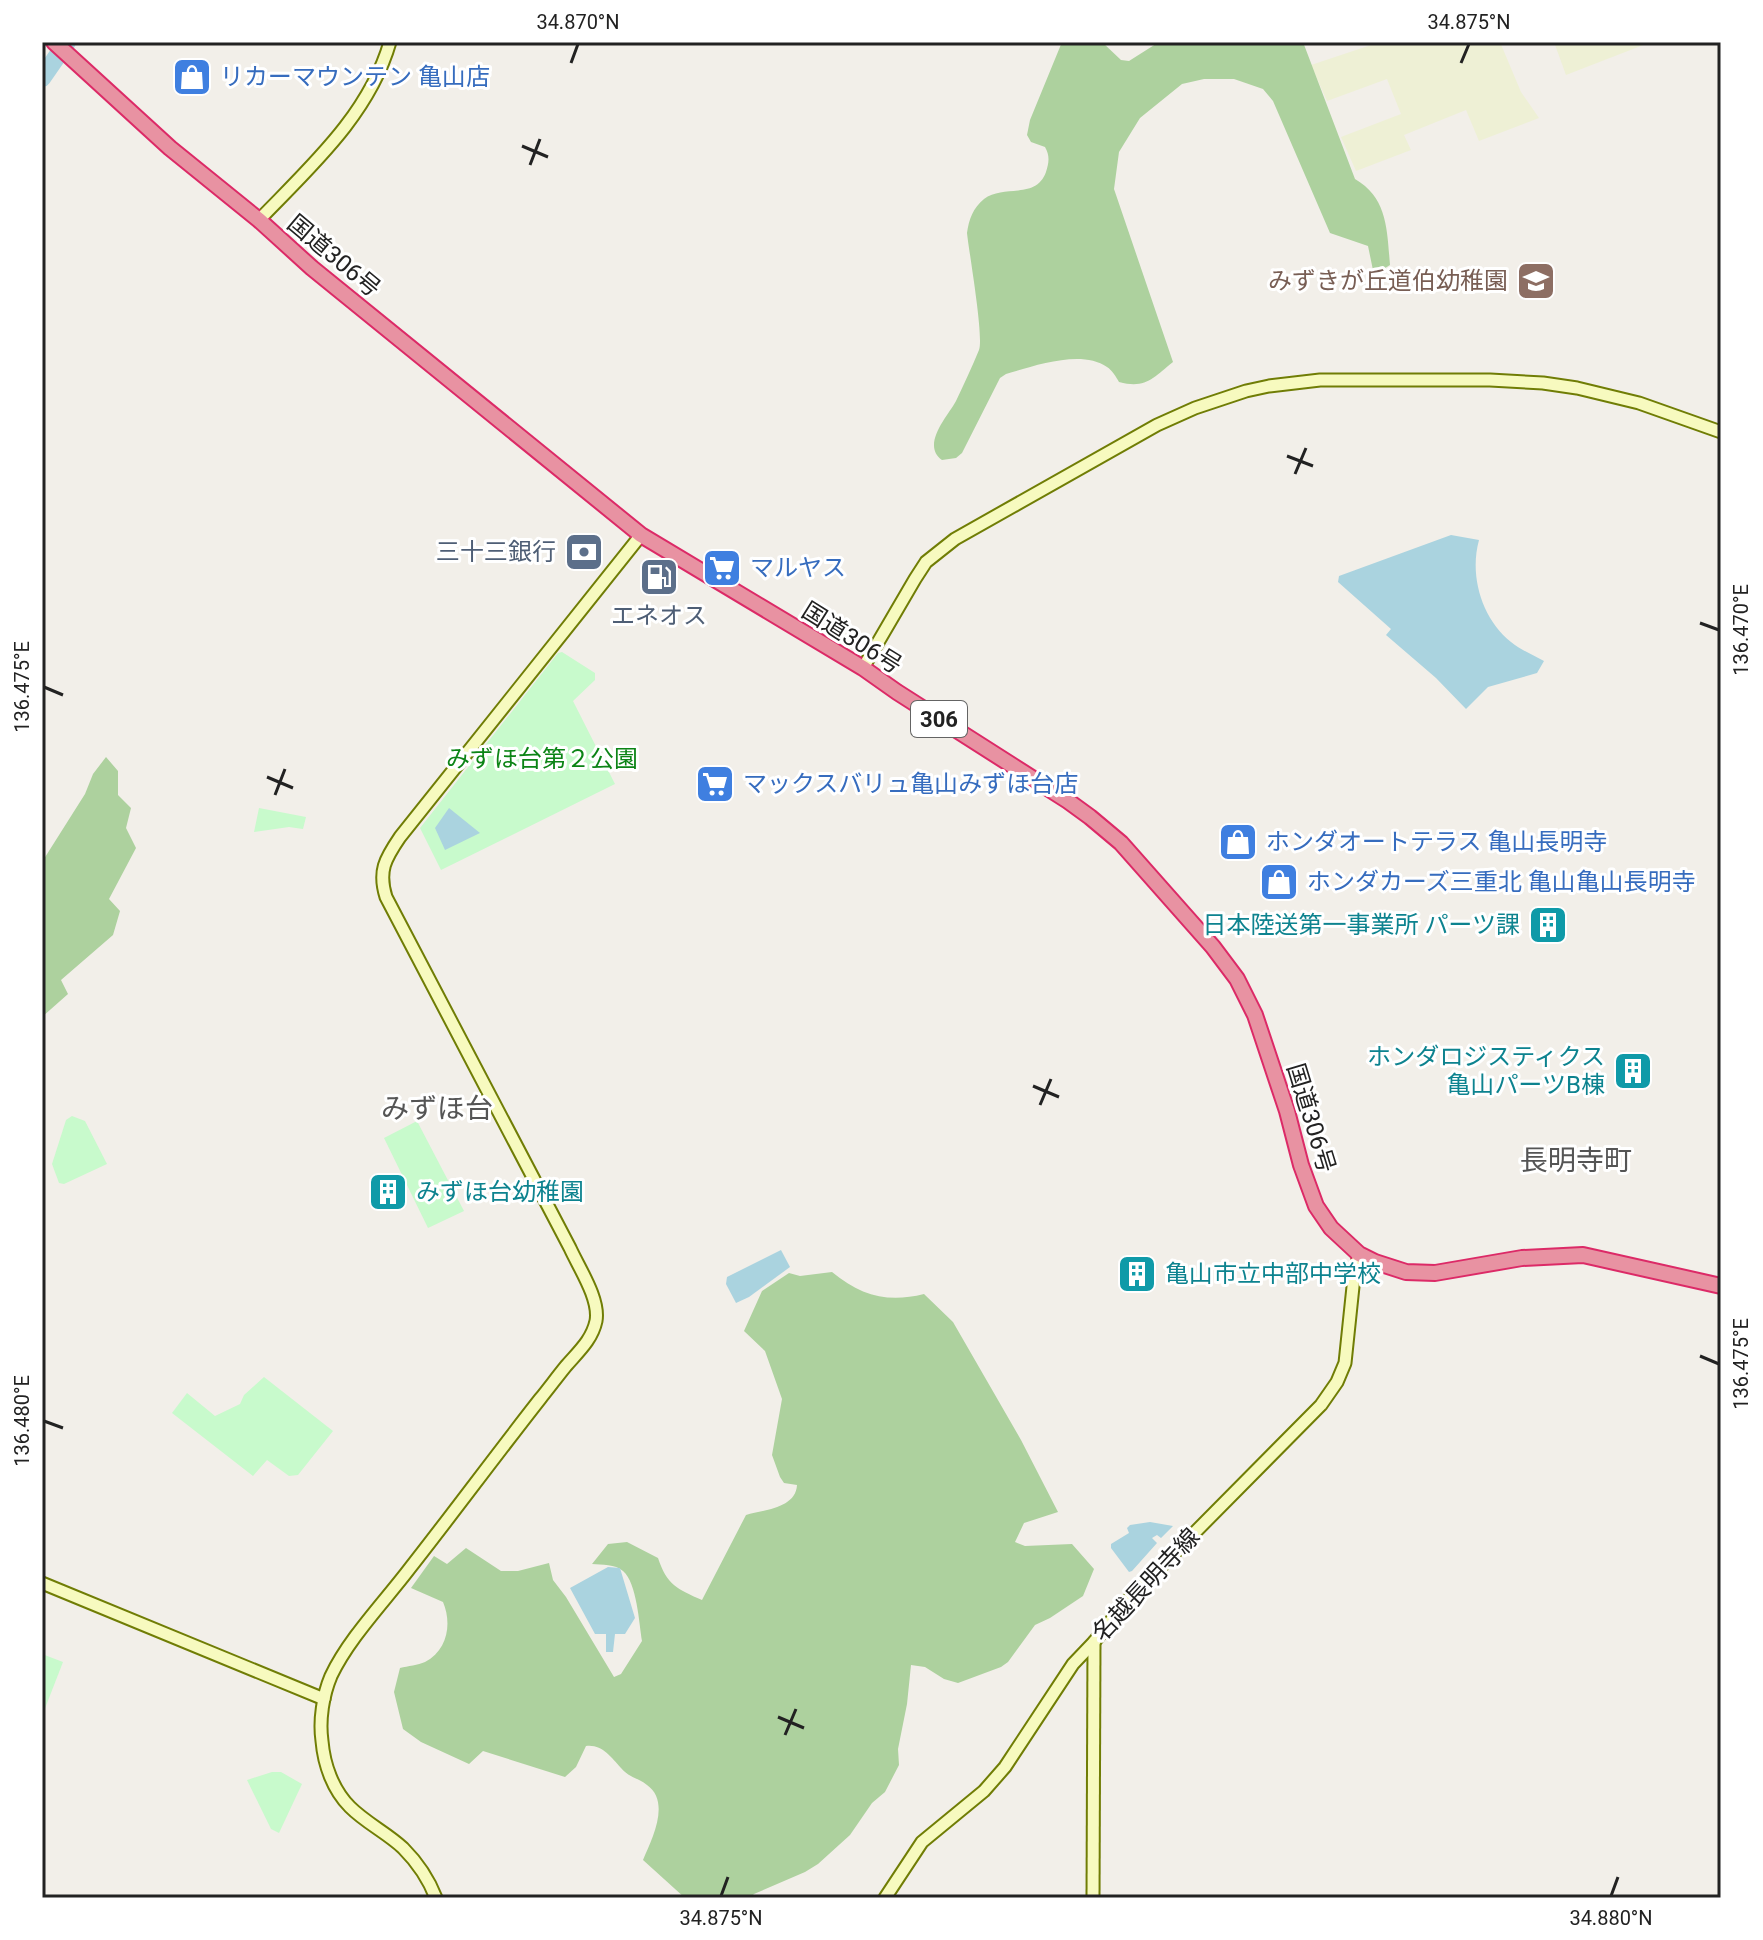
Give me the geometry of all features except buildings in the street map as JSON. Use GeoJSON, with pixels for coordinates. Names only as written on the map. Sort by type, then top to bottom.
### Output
{"type":"FeatureCollection","features":[{"type":"Feature","properties":{"kind":"highway","name":"国道306号"},"geometry":{"type":"LineString","coordinates":[[54,42],[170,148],[259,220],[312,268],[641,535],[863,668],[1068,801],[1121,843],[1213,947],[1237,979],[1255,1015],[1316,1206],[1331,1228],[1359,1254],[1406,1272],[1435,1273],[1522,1258],[1583,1255],[1721,1286]]}},
{"type":"Feature","properties":{"kind":"street"},"geometry":{"type":"LineString","coordinates":[[259,220],[329,147],[351,119],[376,79],[390,42]]}},
{"type":"Feature","properties":{"kind":"street"},"geometry":{"type":"LineString","coordinates":[[863,668],[926,562],[955,539],[1157,425],[1246,391],[1320,380],[1465,379],[1543,383],[1639,403],[1721,432]]}},
{"type":"Feature","properties":{"kind":"street"},"geometry":{"type":"LineString","coordinates":[[436,1898],[413,1858],[351,1807],[335,1787],[322,1741],[324,1699],[332,1674],[348,1647],[590,1338],[597,1310],[541,1193],[386,897],[382,873],[389,853],[400,837],[641,535]]}},
{"type":"Feature","properties":{"kind":"street","name":"名越長明寺線"},"geometry":{"type":"LineString","coordinates":[[885,1898],[922,1842],[984,1791],[1005,1767],[1073,1664],[1127,1601],[1332,1392],[1345,1363],[1359,1254]]}},
{"type":"Feature","properties":{"kind":"street"},"geometry":{"type":"LineString","coordinates":[[42,1583],[324,1699]]}},
{"type":"Feature","properties":{"kind":"street"},"geometry":{"type":"LineString","coordinates":[[1093,1898],[1094,1642]]}},
{"type":"Feature","properties":{"kind":"green space"},"geometry":{"type":"Polygon","coordinates":[[[1062,42],[1102,42],[1121,60],[1129,61],[1159,42],[1303,42],[1355,179],[1374,196],[1384,216],[1390,265],[1374,275],[1368,246],[1330,233],[1273,101],[1263,89],[1234,79],[1204,79],[1182,84],[1140,118],[1119,152],[1114,189],[1173,362],[1149,381],[1136,384],[1119,382],[1107,367],[1084,359],[1057,361],[1006,374],[1000,378],[962,453],[956,458],[942,460],[936,454],[935,439],[956,401],[980,342],[967,233],[969,223],[974,210],[984,199],[1001,192],[1035,186],[1046,172],[1048,153],[1045,147],[1031,142],[1027,135],[1030,120],[1062,42]]]}},
{"type":"Feature","properties":{"kind":"green space"},"geometry":{"type":"Polygon","coordinates":[[[1374,42],[1500,42],[1521,92],[1539,118],[1479,141],[1466,110],[1404,135],[1411,150],[1356,171],[1341,137],[1401,114],[1387,79],[1327,101],[1311,65],[1374,42]]]}},
{"type":"Feature","properties":{"kind":"green space"},"geometry":{"type":"Polygon","coordinates":[[[1554,42],[1651,42],[1566,75],[1554,42]]]}},
{"type":"Feature","properties":{"kind":"green space","name":"みずほ台第２公園"},"geometry":{"type":"Polygon","coordinates":[[[562,652],[595,673],[595,680],[573,701],[615,784],[441,870],[420,828],[558,653],[562,652]]]}},
{"type":"Feature","properties":{"kind":"green space"},"geometry":{"type":"Polygon","coordinates":[[[106,757],[118,771],[118,795],[131,808],[126,828],[136,848],[109,899],[120,911],[113,935],[61,980],[68,994],[42,1017],[42,862],[106,757]]]}},
{"type":"Feature","properties":{"kind":"green space"},"geometry":{"type":"Polygon","coordinates":[[[259,808],[306,817],[303,829],[289,827],[254,832],[259,808]]]}},
{"type":"Feature","properties":{"kind":"green space"},"geometry":{"type":"Polygon","coordinates":[[[72,1116],[85,1121],[107,1164],[64,1184],[59,1183],[52,1164],[66,1120],[72,1116]]]}},
{"type":"Feature","properties":{"kind":"green space"},"geometry":{"type":"Polygon","coordinates":[[[417,1121],[464,1211],[428,1228],[384,1138],[417,1121]]]}},
{"type":"Feature","properties":{"kind":"green space"},"geometry":{"type":"Polygon","coordinates":[[[832,1272],[854,1287],[875,1295],[899,1298],[924,1294],[953,1322],[1021,1440],[1058,1512],[1024,1523],[1015,1542],[1025,1546],[1072,1544],[1094,1569],[1083,1596],[1035,1625],[1001,1667],[958,1683],[944,1679],[925,1667],[911,1665],[898,1749],[899,1765],[885,1792],[872,1803],[850,1835],[818,1864],[750,1898],[685,1898],[643,1860],[659,1811],[654,1792],[625,1772],[601,1749],[586,1746],[576,1767],[565,1777],[483,1751],[469,1764],[421,1742],[403,1729],[394,1692],[400,1668],[433,1657],[443,1643],[447,1627],[443,1602],[411,1588],[434,1556],[447,1564],[466,1548],[501,1571],[518,1571],[549,1563],[553,1580],[614,1677],[621,1674],[642,1641],[634,1594],[623,1571],[608,1565],[592,1564],[608,1544],[627,1542],[658,1558],[674,1585],[702,1600],[746,1515],[778,1507],[791,1499],[797,1485],[784,1483],[772,1455],[782,1399],[765,1351],[744,1331],[762,1291],[789,1273],[800,1276],[832,1272]]]}},
{"type":"Feature","properties":{"kind":"green space"},"geometry":{"type":"Polygon","coordinates":[[[264,1377],[333,1431],[298,1475],[289,1476],[267,1460],[253,1476],[172,1413],[187,1393],[215,1416],[240,1404],[244,1395],[264,1377]]]}},
{"type":"Feature","properties":{"kind":"green space"},"geometry":{"type":"Polygon","coordinates":[[[42,1654],[63,1662],[44,1711],[42,1711],[42,1654]]]}},
{"type":"Feature","properties":{"kind":"green space"},"geometry":{"type":"Polygon","coordinates":[[[281,1772],[302,1784],[279,1833],[271,1829],[247,1780],[281,1772]]]}},
{"type":"Feature","properties":{"kind":"water"},"geometry":{"type":"Polygon","coordinates":[[[1451,535],[1479,540],[1477,582],[1485,609],[1511,642],[1544,661],[1537,673],[1488,687],[1466,709],[1386,635],[1391,629],[1338,582],[1339,576],[1451,535]]]}},
{"type":"Feature","properties":{"kind":"water"},"geometry":{"type":"Polygon","coordinates":[[[449,808],[480,833],[445,850],[435,828],[449,808]]]}},
{"type":"Feature","properties":{"kind":"water"},"geometry":{"type":"Polygon","coordinates":[[[781,1250],[790,1267],[736,1303],[726,1284],[727,1277],[781,1250]]]}},
{"type":"Feature","properties":{"kind":"water"},"geometry":{"type":"Polygon","coordinates":[[[1150,1522],[1173,1526],[1161,1538],[1157,1535],[1152,1538],[1157,1543],[1129,1572],[1111,1544],[1129,1533],[1127,1528],[1130,1525],[1150,1522]]]}},
{"type":"Feature","properties":{"kind":"water"},"geometry":{"type":"Polygon","coordinates":[[[608,1567],[620,1568],[635,1618],[625,1634],[615,1634],[613,1652],[606,1652],[606,1634],[595,1634],[570,1588],[608,1567]]]}},
{"type":"Feature","properties":{"kind":"waterway"},"geometry":{"type":"LineString","coordinates":[[42,78],[67,42]]}},
{"type":"Feature","properties":{"kind":"place","name":"リカーマウンテン 亀山店"},"geometry":{"type":"Point","coordinates":[192,77]}},
{"type":"Feature","properties":{"kind":"place","name":"みずきが丘道伯幼稚園"},"geometry":{"type":"Point","coordinates":[1536,281]}},
{"type":"Feature","properties":{"kind":"place","name":"三十三銀行"},"geometry":{"type":"Point","coordinates":[584,552]}},
{"type":"Feature","properties":{"kind":"place","name":"マルヤス"},"geometry":{"type":"Point","coordinates":[722,568]}},
{"type":"Feature","properties":{"kind":"place","name":"エネオス"},"geometry":{"type":"Point","coordinates":[659,577]}},
{"type":"Feature","properties":{"kind":"place","name":"マックスバリュ亀山みずほ台店"},"geometry":{"type":"Point","coordinates":[715,784]}},
{"type":"Feature","properties":{"kind":"place","name":"ホンダオートテラス 亀山長明寺"},"geometry":{"type":"Point","coordinates":[1238,842]}},
{"type":"Feature","properties":{"kind":"place","name":"ホンダカーズ三重北 亀山亀山長明寺"},"geometry":{"type":"Point","coordinates":[1279,882]}},
{"type":"Feature","properties":{"kind":"place","name":"日本陸送第一事業所 パーツ課"},"geometry":{"type":"Point","coordinates":[1548,925]}},
{"type":"Feature","properties":{"kind":"place","name":"ホンダロジスティクス 亀山パーツB棟"},"geometry":{"type":"Point","coordinates":[1633,1071]}},
{"type":"Feature","properties":{"kind":"place","name":"みずほ台幼稚園"},"geometry":{"type":"Point","coordinates":[388,1192]}},
{"type":"Feature","properties":{"kind":"place","name":"亀山市立中部中学校"},"geometry":{"type":"Point","coordinates":[1137,1274]}},
{"type":"Feature","properties":{"kind":"district","name":"みずほ台"},"geometry":{"type":"Point","coordinates":[437,1108]}},
{"type":"Feature","properties":{"kind":"district","name":"長明寺町"},"geometry":{"type":"Point","coordinates":[1576,1160]}}]}
